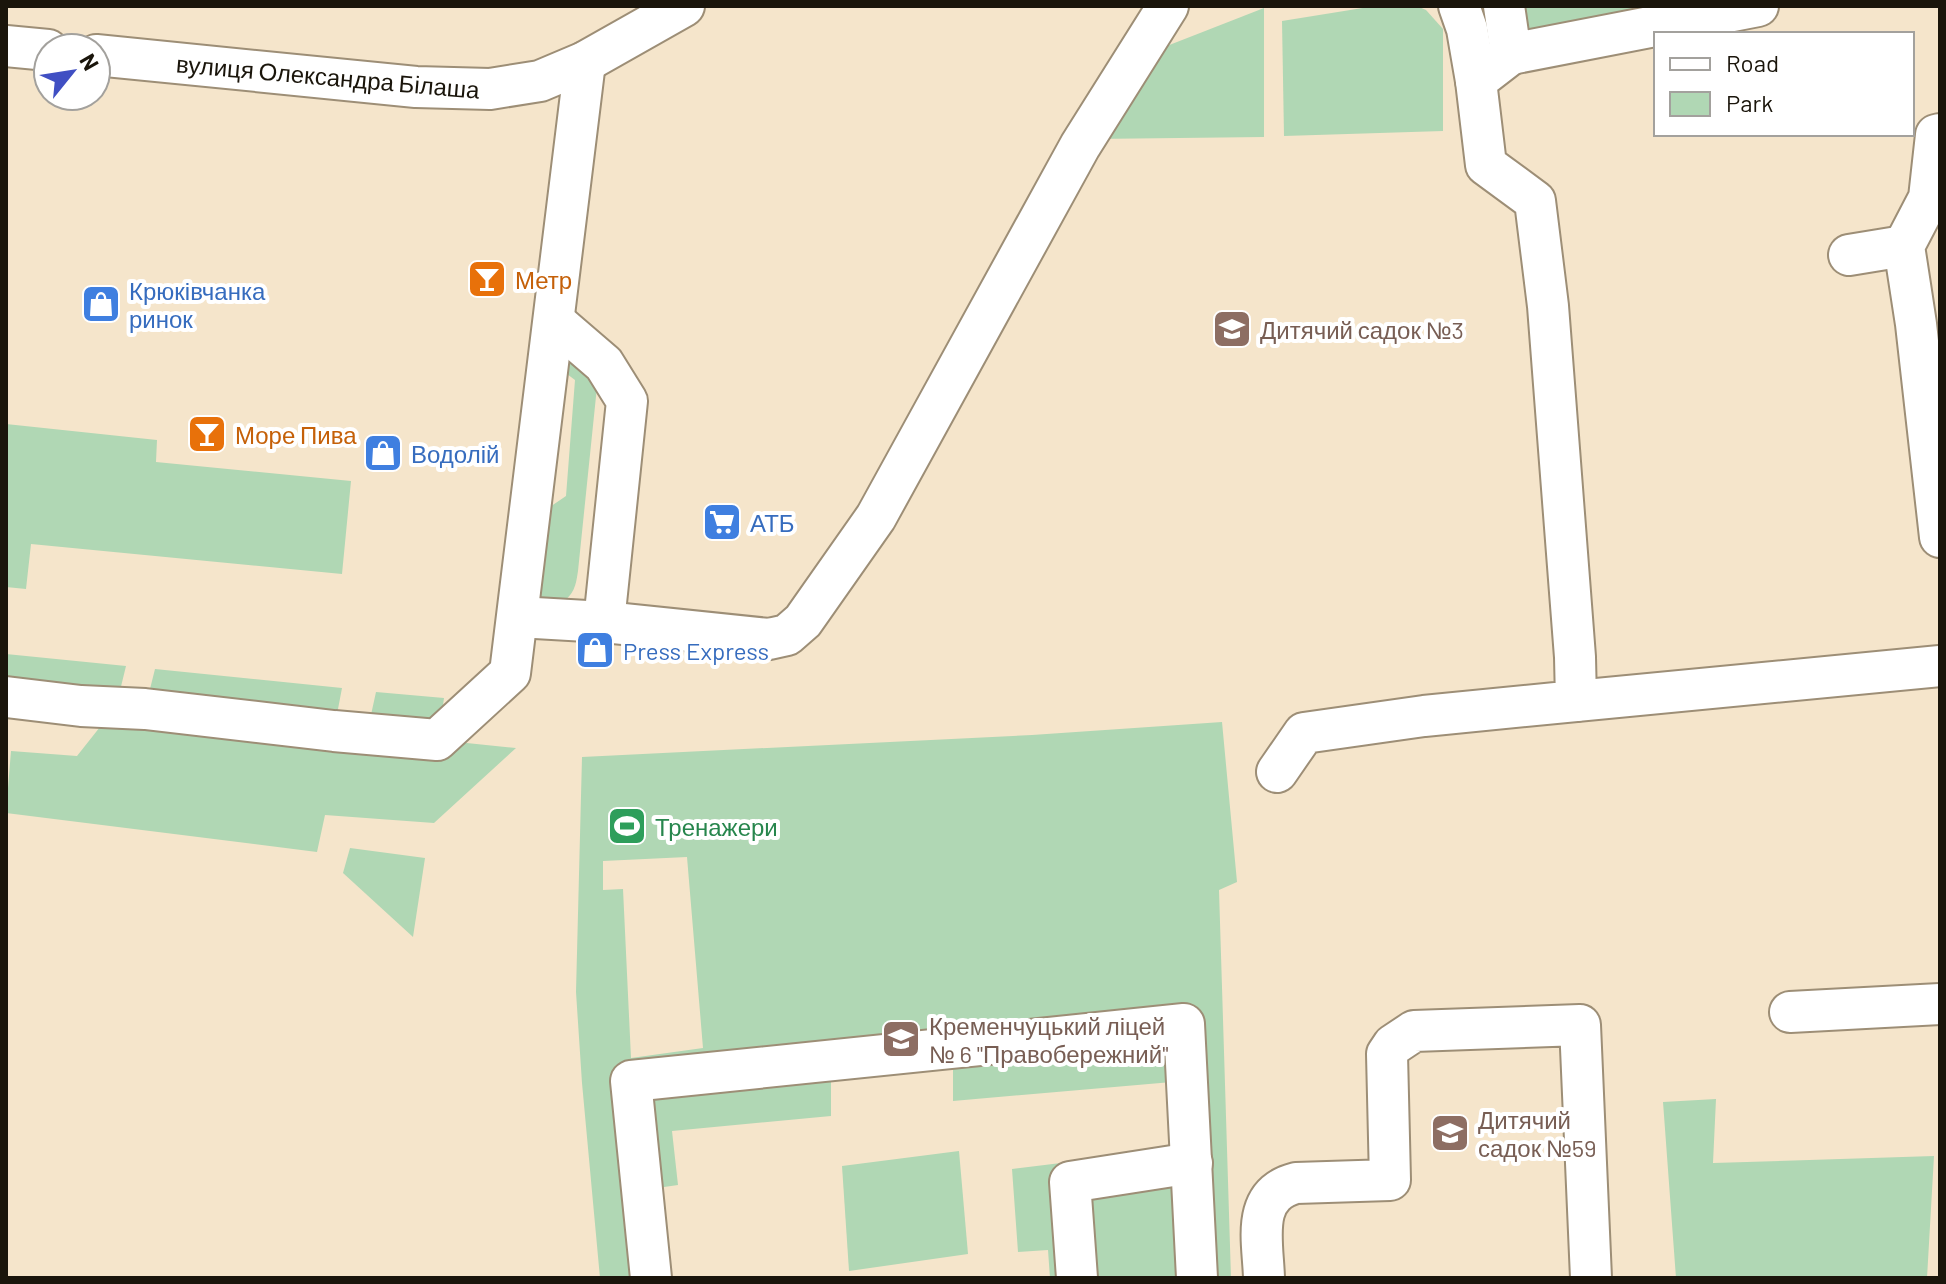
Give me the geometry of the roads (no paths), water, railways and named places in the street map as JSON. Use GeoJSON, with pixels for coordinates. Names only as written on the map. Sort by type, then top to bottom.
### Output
{"type":"FeatureCollection","features":[{"type":"Feature","properties":{"kind":"street","name":"вулиця Олександра Білаша"},"geometry":{"type":"LineString","coordinates":[[112,57],[416,87],[490,89],[540,81],[585,62],[638,19],[684,6]]}},
{"type":"Feature","properties":{"kind":"street"},"geometry":{"type":"LineString","coordinates":[[518,617],[604,622],[769,639],[787,635],[803,621],[876,517],[1080,146],[1168,6]]}},
{"type":"Feature","properties":{"kind":"street"},"geometry":{"type":"LineString","coordinates":[[1459,6],[1467,29],[1476,81],[1486,165],[1535,201],[1548,306],[1576,701]]}},
{"type":"Feature","properties":{"kind":"street"},"geometry":{"type":"LineString","coordinates":[[1504,6],[1511,54]]}},
{"type":"Feature","properties":{"kind":"street"},"geometry":{"type":"LineString","coordinates":[[1476,81],[1511,54],[1758,6]]}},
{"type":"Feature","properties":{"kind":"street"},"geometry":{"type":"LineString","coordinates":[[6,46],[32,48]]}},
{"type":"Feature","properties":{"kind":"street"},"geometry":{"type":"LineString","coordinates":[[6,697],[437,740],[510,673],[585,62]]}},
{"type":"Feature","properties":{"kind":"street"},"geometry":{"type":"LineString","coordinates":[[529,83],[561,93],[569,101],[577,126]]}},
{"type":"Feature","properties":{"kind":"street"},"geometry":{"type":"LineString","coordinates":[[1940,134],[1936,135],[1929,198],[1904,246],[1928,322],[1940,537]]}},
{"type":"Feature","properties":{"kind":"street"},"geometry":{"type":"LineString","coordinates":[[1849,255],[1904,246]]}},
{"type":"Feature","properties":{"kind":"street"},"geometry":{"type":"LineString","coordinates":[[554,321],[604,364],[627,401],[604,622]]}},
{"type":"Feature","properties":{"kind":"street"},"geometry":{"type":"LineString","coordinates":[[1277,772],[1304,733],[1424,716],[1940,666]]}},
{"type":"Feature","properties":{"kind":"street"},"geometry":{"type":"LineString","coordinates":[[1790,1012],[1940,1004]]}},
{"type":"Feature","properties":{"kind":"street"},"geometry":{"type":"LineString","coordinates":[[651,1278],[631,1081],[1184,1024],[1197,1278]]}},
{"type":"Feature","properties":{"kind":"street"},"geometry":{"type":"LineString","coordinates":[[1264,1278],[1262,1215],[1268,1201],[1283,1186],[1390,1180],[1387,1054],[1393,1045],[1414,1031],[1580,1025],[1591,1278]]}},
{"type":"Feature","properties":{"kind":"street"},"geometry":{"type":"LineString","coordinates":[[1077,1278],[1070,1182],[1192,1163]]}},
{"type":"Feature","properties":{"kind":"place","name":"Метр"},"geometry":{"type":"Point","coordinates":[487,279]}},
{"type":"Feature","properties":{"kind":"place","name":"Крюківчанка ринок"},"geometry":{"type":"Point","coordinates":[101,304]}},
{"type":"Feature","properties":{"kind":"place","name":"Дитячий садок №3"},"geometry":{"type":"Point","coordinates":[1232,329]}},
{"type":"Feature","properties":{"kind":"place","name":"Море Пива"},"geometry":{"type":"Point","coordinates":[207,434]}},
{"type":"Feature","properties":{"kind":"place","name":"Водолій"},"geometry":{"type":"Point","coordinates":[383,453]}},
{"type":"Feature","properties":{"kind":"place","name":"АТБ"},"geometry":{"type":"Point","coordinates":[722,522]}},
{"type":"Feature","properties":{"kind":"place","name":"Press Express"},"geometry":{"type":"Point","coordinates":[595,650]}},
{"type":"Feature","properties":{"kind":"place","name":"Тренажери"},"geometry":{"type":"Point","coordinates":[627,826]}},
{"type":"Feature","properties":{"kind":"place","name":"Кременчуцький ліцей № 6 \"Правобережний\""},"geometry":{"type":"Point","coordinates":[901,1039]}},
{"type":"Feature","properties":{"kind":"place","name":"Дитячий садок №59"},"geometry":{"type":"Point","coordinates":[1450,1133]}}]}
